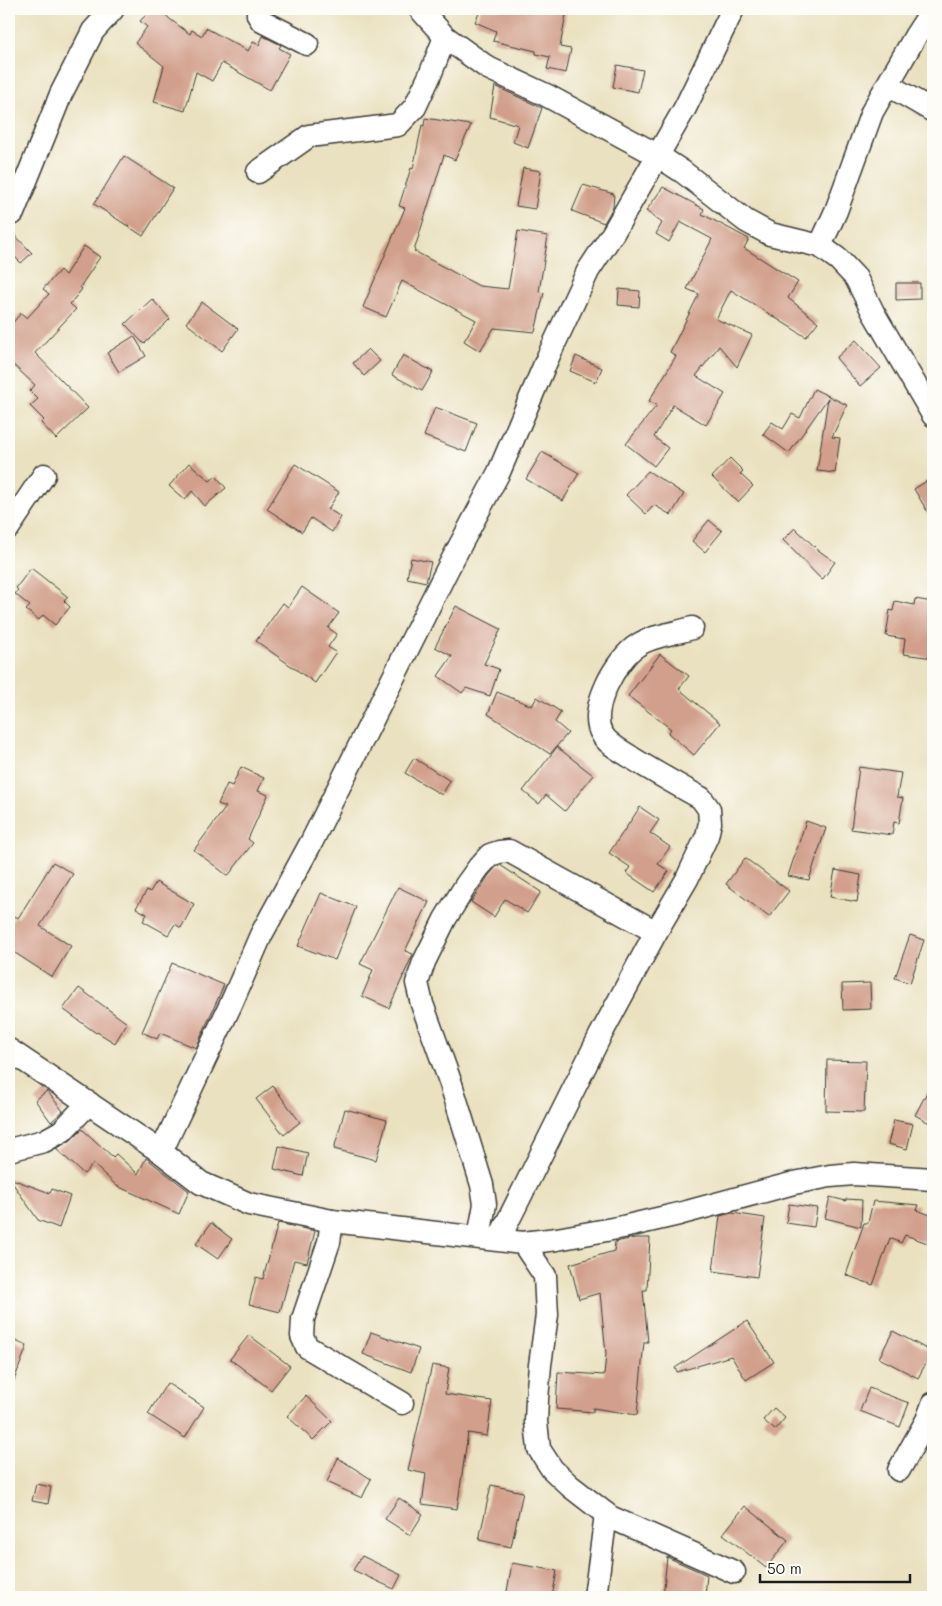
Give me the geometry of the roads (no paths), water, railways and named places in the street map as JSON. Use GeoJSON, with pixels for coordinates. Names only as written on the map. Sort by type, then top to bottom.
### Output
{"type":"FeatureCollection","features":[{"type":"Feature","properties":{"kind":"street"},"geometry":{"type":"LineString","coordinates":[[13,213],[61,94],[93,31],[113,9]]}},
{"type":"Feature","properties":{"kind":"street"},"geometry":{"type":"LineString","coordinates":[[258,9],[258,16],[262,21],[306,44]]}},
{"type":"Feature","properties":{"kind":"street"},"geometry":{"type":"LineString","coordinates":[[420,9],[445,38],[488,68],[546,95],[657,155],[746,220],[770,234],[820,246],[838,259],[856,278],[873,312],[933,415]]}},
{"type":"Feature","properties":{"kind":"street"},"geometry":{"type":"LineString","coordinates":[[161,1152],[231,1004],[261,935],[312,841],[447,570],[499,472],[548,356],[588,271],[613,233],[685,108],[733,9]]}},
{"type":"Feature","properties":{"kind":"street"},"geometry":{"type":"LineString","coordinates":[[820,246],[836,211],[872,112],[933,9]]}},
{"type":"Feature","properties":{"kind":"street"},"geometry":{"type":"LineString","coordinates":[[258,172],[309,136],[398,125],[415,107],[445,38]]}},
{"type":"Feature","properties":{"kind":"street"},"geometry":{"type":"LineString","coordinates":[[888,85],[933,111]]}},
{"type":"Feature","properties":{"kind":"street"},"geometry":{"type":"LineString","coordinates":[[9,527],[44,475]]}},
{"type":"Feature","properties":{"kind":"street"},"geometry":{"type":"LineString","coordinates":[[489,1238],[687,878],[707,836],[710,823],[709,809],[701,798],[614,747],[602,734],[597,720],[599,708],[616,666],[629,650],[653,638],[692,628]]}},
{"type":"Feature","properties":{"kind":"street"},"geometry":{"type":"LineString","coordinates":[[489,1238],[482,1185],[451,1084],[422,1004],[417,983],[424,962],[445,919],[479,867],[490,855],[509,851],[656,932]]}},
{"type":"Feature","properties":{"kind":"street"},"geometry":{"type":"LineString","coordinates":[[9,1050],[161,1152],[201,1183],[249,1204],[332,1221],[523,1243],[622,1227],[679,1214],[794,1183],[830,1176],[854,1174],[933,1180]]}},
{"type":"Feature","properties":{"kind":"street"},"geometry":{"type":"LineString","coordinates":[[9,1150],[44,1141],[62,1131],[88,1104]]}},
{"type":"Feature","properties":{"kind":"street"},"geometry":{"type":"LineString","coordinates":[[332,1221],[329,1242],[303,1319],[302,1336],[307,1347],[402,1403]]}},
{"type":"Feature","properties":{"kind":"street"},"geometry":{"type":"LineString","coordinates":[[523,1243],[545,1276],[547,1315],[540,1365],[536,1422],[539,1450],[552,1470],[606,1514],[734,1572]]}},
{"type":"Feature","properties":{"kind":"street"},"geometry":{"type":"LineString","coordinates":[[899,1470],[928,1420],[933,1404]]}},
{"type":"Feature","properties":{"kind":"street"},"geometry":{"type":"LineString","coordinates":[[595,1597],[606,1514]]}}]}
